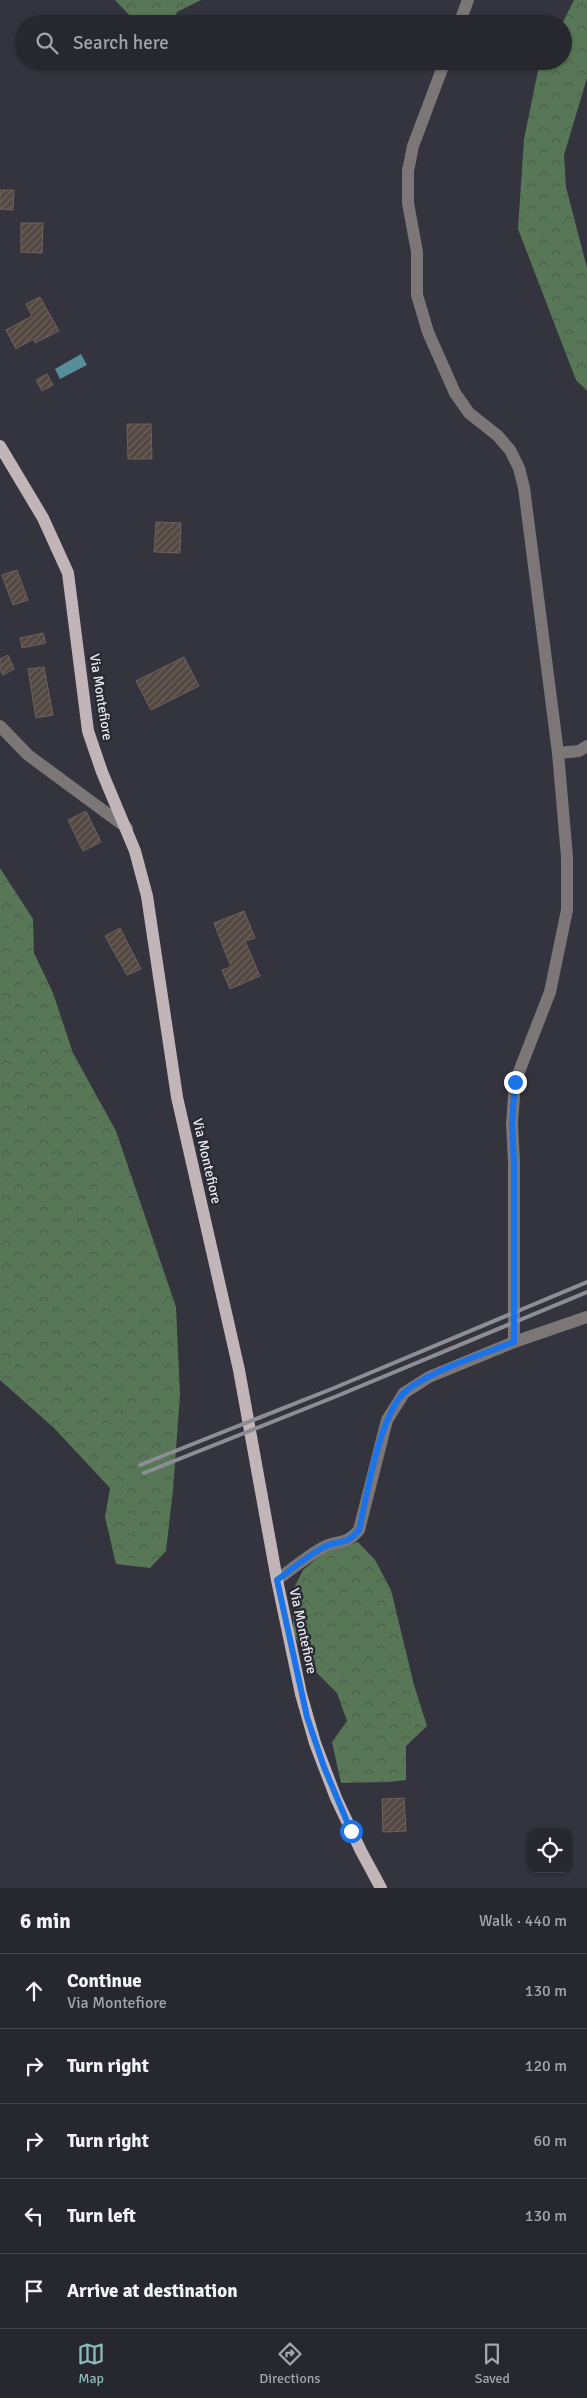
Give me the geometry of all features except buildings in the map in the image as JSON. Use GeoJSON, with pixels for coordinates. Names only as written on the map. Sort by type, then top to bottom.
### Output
{"type":"FeatureCollection","features":[{"type":"Feature","properties":{"kind":"main road","name":"Via Montefiore"},"geometry":{"type":"LineString","coordinates":[[0,446],[43,518],[68,573],[88,731],[102,772],[127,828],[147,896],[177,1097],[239,1370],[277,1580],[301,1694],[315,1743],[351,1831],[381,1888]]}},
{"type":"Feature","properties":{"kind":"street"},"geometry":{"type":"LineString","coordinates":[[462,15],[468,0]]}},
{"type":"Feature","properties":{"kind":"street"},"geometry":{"type":"LineString","coordinates":[[442,70],[413,146],[408,171],[408,203],[417,252],[417,295],[428,332],[455,394],[469,413],[498,436],[519,468],[524,488],[558,753],[568,857],[567,910],[550,992],[515,1082],[512,1124],[514,1162],[514,1342]]}},
{"type":"Feature","properties":{"kind":"street"},"geometry":{"type":"LineString","coordinates":[[0,726],[28,755],[127,828]]}},
{"type":"Feature","properties":{"kind":"street"},"geometry":{"type":"LineString","coordinates":[[558,753],[579,751],[587,746]]}},
{"type":"Feature","properties":{"kind":"street"},"geometry":{"type":"LineString","coordinates":[[277,1580],[325,1546],[344,1543],[359,1530],[387,1420],[404,1393],[429,1377],[514,1342],[587,1318]]}},
{"type":"Feature","properties":{"kind":"green space"},"geometry":{"type":"Polygon","coordinates":[[[115,0],[201,0],[177,12],[176,15],[129,15],[115,0]]]}},
{"type":"Feature","properties":{"kind":"green space"},"geometry":{"type":"Polygon","coordinates":[[[574,0],[587,0],[587,78],[564,155],[566,187],[587,268],[587,391],[576,380],[518,229],[524,139],[538,70],[572,70],[572,15],[566,15],[574,0]]]}},
{"type":"Feature","properties":{"kind":"green space"},"geometry":{"type":"Polygon","coordinates":[[[0,868],[33,919],[34,953],[53,993],[73,1053],[116,1131],[176,1307],[180,1395],[173,1490],[166,1551],[150,1568],[116,1564],[105,1517],[110,1488],[54,1428],[0,1380],[0,868]]]}},
{"type":"Feature","properties":{"kind":"green space"},"geometry":{"type":"Polygon","coordinates":[[[358,1542],[375,1560],[391,1590],[414,1685],[427,1726],[406,1746],[406,1780],[341,1783],[332,1742],[347,1721],[337,1693],[311,1667],[293,1633],[294,1588],[303,1570],[325,1552],[358,1542]]]}},
{"type":"Feature","properties":{"kind":"water"},"geometry":{"type":"Polygon","coordinates":[[[81,354],[87,365],[60,379],[55,369],[81,354]]]}},
{"type":"Feature","properties":{"kind":"railway"},"geometry":{"type":"LineString","coordinates":[[140,1465],[334,1388],[587,1282]]}},
{"type":"Feature","properties":{"kind":"railway"},"geometry":{"type":"LineString","coordinates":[[144,1473],[337,1396],[587,1292]]}},
{"type":"Feature","properties":{"kind":"route"},"geometry":{"type":"LineString","coordinates":[[351,1831],[324,1767],[307,1717],[277,1580],[309,1555],[325,1546],[344,1543],[359,1530],[387,1420],[404,1393],[429,1377],[514,1342],[514,1162],[512,1124],[515,1082]]}}]}
